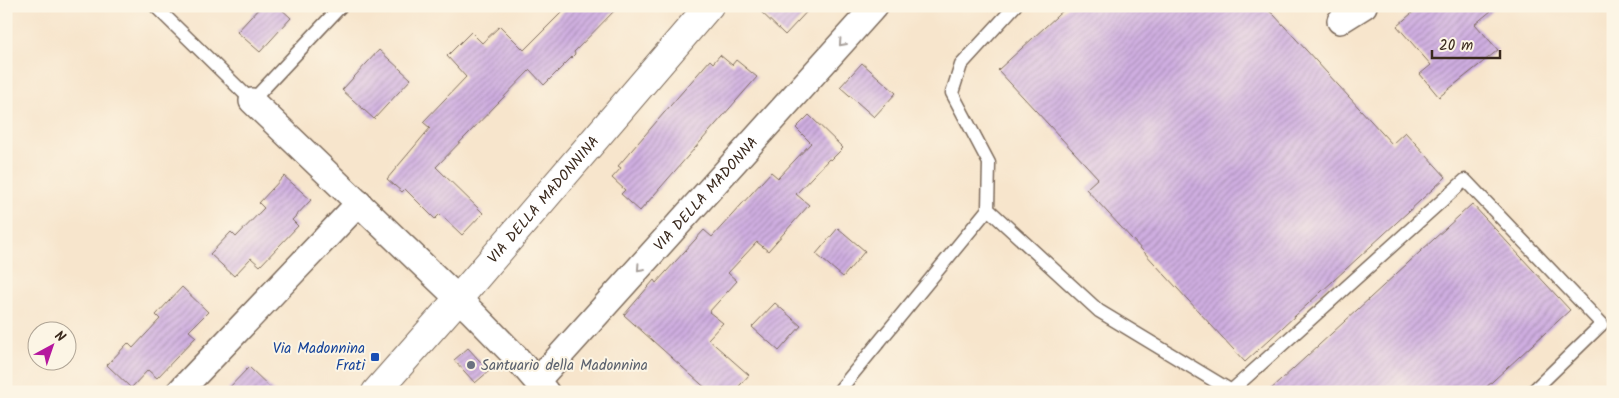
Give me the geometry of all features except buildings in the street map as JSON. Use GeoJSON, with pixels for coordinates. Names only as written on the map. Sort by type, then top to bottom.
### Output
{"type":"FeatureCollection","features":[{"type":"Feature","properties":{"kind":"street","name":"VIA DELLA MADONNINA"},"geometry":{"type":"LineString","coordinates":[[376,392],[709,6]]}},
{"type":"Feature","properties":{"kind":"street","name":"VIA DELLA MADONNA"},"geometry":{"type":"LineString","coordinates":[[252,101],[516,356],[542,387],[874,6]]}},
{"type":"Feature","properties":{"kind":"street"},"geometry":{"type":"LineString","coordinates":[[1340,21],[1364,6]]}},
{"type":"Feature","properties":{"kind":"street"},"geometry":{"type":"LineString","coordinates":[[179,392],[359,203]]}},
{"type":"Feature","properties":{"kind":"lane"},"geometry":{"type":"LineString","coordinates":[[155,6],[252,101],[342,6]]}},
{"type":"Feature","properties":{"kind":"lane"},"geometry":{"type":"LineString","coordinates":[[838,392],[988,209],[989,163],[952,93],[961,65],[1015,6]]}},
{"type":"Feature","properties":{"kind":"lane"},"geometry":{"type":"LineString","coordinates":[[988,209],[1099,311],[1232,391],[1465,180],[1602,324],[1532,392]]}},
{"type":"Feature","properties":{"kind":"place","name":"Via Madonnina Frati"},"geometry":{"type":"Point","coordinates":[375,357]}},
{"type":"Feature","properties":{"kind":"place","name":"Santuario della Madonnina"},"geometry":{"type":"Point","coordinates":[471,365]}}]}
